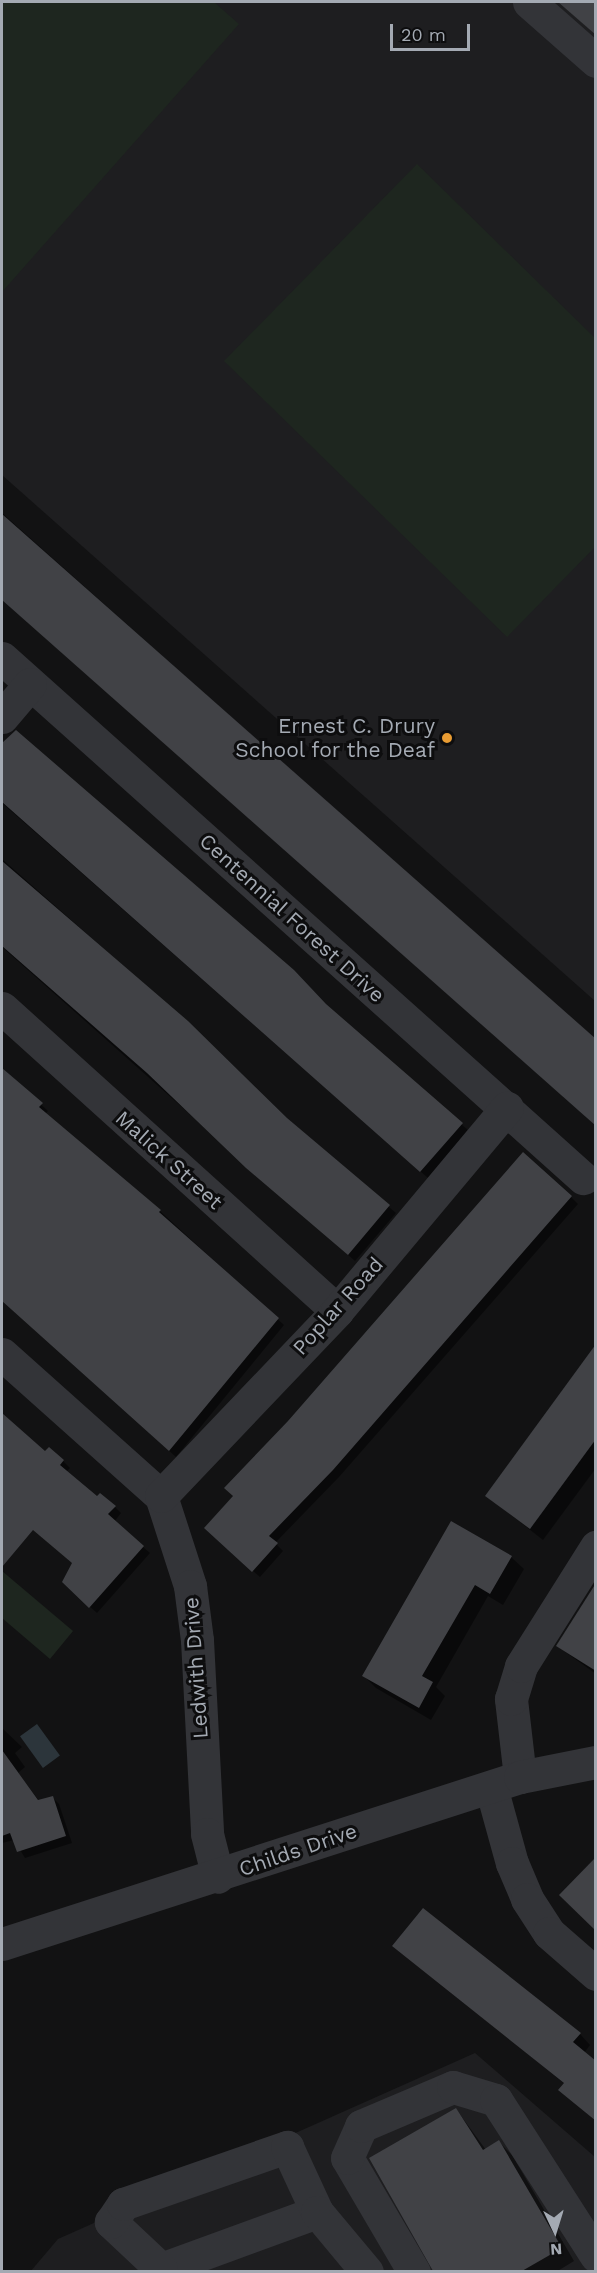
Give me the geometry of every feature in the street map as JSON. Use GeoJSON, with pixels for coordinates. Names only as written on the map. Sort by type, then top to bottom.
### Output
{"type":"FeatureCollection","features":[{"type":"Feature","properties":{"kind":"street"},"geometry":{"type":"LineString","coordinates":[[529,2],[596,60]]}},
{"type":"Feature","properties":{"kind":"street","name":"Centennial Forest Drive"},"geometry":{"type":"LineString","coordinates":[[2,658],[583,1178]]}},
{"type":"Feature","properties":{"kind":"street"},"geometry":{"type":"LineString","coordinates":[[2,717],[30,684]]}},
{"type":"Feature","properties":{"kind":"street","name":"Malick Street"},"geometry":{"type":"LineString","coordinates":[[2,1008],[337,1311]]}},
{"type":"Feature","properties":{"kind":"street","name":"Poplar Road"},"geometry":{"type":"LineString","coordinates":[[160,1496],[337,1311],[507,1108]]}},
{"type":"Feature","properties":{"kind":"street","name":"Ledwith Drive"},"geometry":{"type":"LineString","coordinates":[[2,1354],[160,1496],[190,1586],[197,1640],[207,1834],[218,1877]]}},
{"type":"Feature","properties":{"kind":"street"},"geometry":{"type":"LineString","coordinates":[[596,1547],[521,1666],[511,1699],[505,1782],[512,1863],[527,1899],[549,1933],[596,1974]]}},
{"type":"Feature","properties":{"kind":"street","name":"Childs Drive"},"geometry":{"type":"LineString","coordinates":[[2,1944],[218,1877],[505,1782],[596,1762]]}},
{"type":"Feature","properties":{"kind":"street"},"geometry":{"type":"LineString","coordinates":[[414,2271],[347,2158],[361,2126],[453,2087],[496,2100],[596,2256]]}},
{"type":"Feature","properties":{"kind":"street"},"geometry":{"type":"LineString","coordinates":[[317,2212],[161,2269],[111,2222],[123,2204],[287,2146],[317,2212],[368,2271]]}},
{"type":"Feature","properties":{"kind":"shaded area","name":"Ernest C. Drury School for the Deaf"},"geometry":{"type":"Polygon","coordinates":[[[2,2],[595,2],[595,1001],[2,475],[2,2]]]}},
{"type":"Feature","properties":{"kind":"shaded area"},"geometry":{"type":"Polygon","coordinates":[[[2,2],[214,2],[239,24],[2,292],[2,2]]]}},
{"type":"Feature","properties":{"kind":"shaded area"},"geometry":{"type":"Polygon","coordinates":[[[417,164],[595,338],[595,547],[507,637],[224,361],[417,164]]]}},
{"type":"Feature","properties":{"kind":"shaded area"},"geometry":{"type":"Polygon","coordinates":[[[2,1571],[73,1631],[50,1659],[2,1618],[2,1571]]]}},
{"type":"Feature","properties":{"kind":"shaded area"},"geometry":{"type":"Polygon","coordinates":[[[37,1724],[60,1756],[43,1768],[20,1736],[37,1724]]]}},
{"type":"Feature","properties":{"kind":"shaded area"},"geometry":{"type":"Polygon","coordinates":[[[475,2053],[595,2157],[595,2271],[30,2272],[58,2239],[475,2053]]]}},
{"type":"Feature","properties":{"kind":"building"},"geometry":{"type":"Polygon","coordinates":[[[558,2],[596,2],[596,35],[558,2]]]}},
{"type":"Feature","properties":{"kind":"building"},"geometry":{"type":"Polygon","coordinates":[[[2,514],[596,1039],[596,1126],[2,600],[2,514]]]}},
{"type":"Feature","properties":{"kind":"building"},"geometry":{"type":"Polygon","coordinates":[[[16,730],[294,970],[326,1004],[463,1123],[420,1172],[2,802],[2,743],[16,730]]]}},
{"type":"Feature","properties":{"kind":"building"},"geometry":{"type":"Polygon","coordinates":[[[2,861],[188,1021],[287,1118],[390,1205],[348,1255],[246,1168],[147,1073],[2,946],[2,861]]]}},
{"type":"Feature","properties":{"kind":"building"},"geometry":{"type":"Polygon","coordinates":[[[2,1068],[43,1103],[39,1107],[161,1210],[159,1212],[279,1318],[169,1451],[2,1301],[2,1068]]]}},
{"type":"Feature","properties":{"kind":"building"},"geometry":{"type":"Polygon","coordinates":[[[523,1152],[572,1196],[333,1470],[269,1536],[278,1543],[252,1572],[204,1528],[233,1496],[224,1488],[288,1421],[523,1152]]]}},
{"type":"Feature","properties":{"kind":"building"},"geometry":{"type":"Polygon","coordinates":[[[596,1344],[596,1439],[530,1529],[485,1496],[596,1344]]]}},
{"type":"Feature","properties":{"kind":"building"},"geometry":{"type":"Polygon","coordinates":[[[2,1413],[45,1451],[49,1447],[64,1460],[60,1465],[97,1496],[100,1493],[116,1506],[108,1514],[144,1546],[89,1608],[62,1582],[72,1563],[33,1530],[2,1567],[2,1413]]]}},
{"type":"Feature","properties":{"kind":"building"},"geometry":{"type":"Polygon","coordinates":[[[451,1521],[512,1556],[490,1594],[475,1585],[422,1676],[433,1682],[419,1708],[362,1676],[451,1521]]]}},
{"type":"Feature","properties":{"kind":"building"},"geometry":{"type":"Polygon","coordinates":[[[596,1583],[596,1671],[556,1646],[596,1583]]]}},
{"type":"Feature","properties":{"kind":"building"},"geometry":{"type":"Polygon","coordinates":[[[2,1750],[38,1800],[53,1796],[66,1836],[17,1852],[10,1833],[2,1836],[2,1750]]]}},
{"type":"Feature","properties":{"kind":"building"},"geometry":{"type":"Polygon","coordinates":[[[596,1857],[596,1931],[559,1895],[596,1857]]]}},
{"type":"Feature","properties":{"kind":"building"},"geometry":{"type":"Polygon","coordinates":[[[423,1908],[581,2033],[573,2042],[596,2061],[596,2121],[558,2090],[564,2083],[392,1946],[423,1908]]]}},
{"type":"Feature","properties":{"kind":"building"},"geometry":{"type":"Polygon","coordinates":[[[456,2108],[483,2150],[499,2140],[562,2248],[522,2271],[433,2271],[369,2158],[456,2108]]]}},
{"type":"Feature","properties":{"kind":"place","name":"Ernest C. Drury School for the Deaf"},"geometry":{"type":"Point","coordinates":[447,738]}}]}
